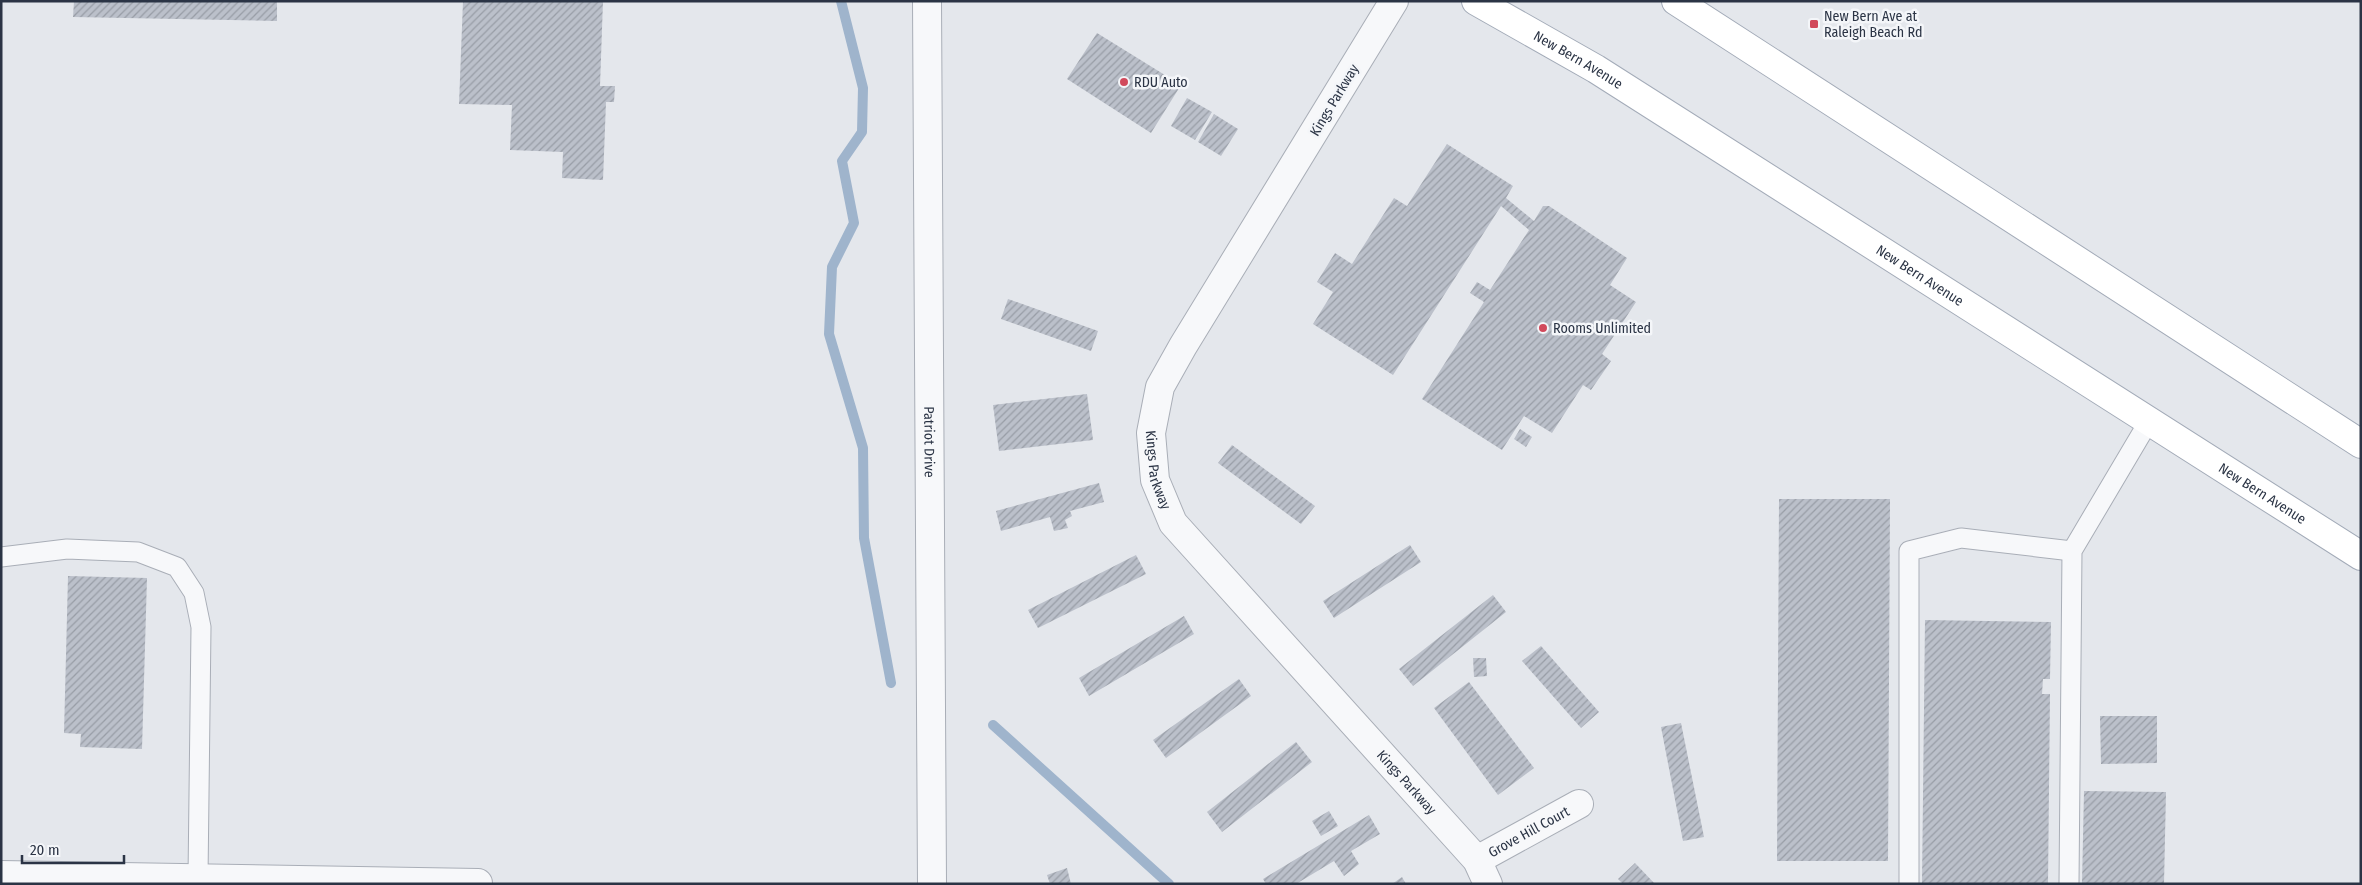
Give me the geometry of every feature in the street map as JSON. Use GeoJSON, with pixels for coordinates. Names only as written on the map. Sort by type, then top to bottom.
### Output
{"type":"FeatureCollection","features":[{"type":"Feature","properties":{"kind":"main road","name":"New Bern Avenue"},"geometry":{"type":"LineString","coordinates":[[1476,1],[1596,69],[2361,556]]}},
{"type":"Feature","properties":{"kind":"main road"},"geometry":{"type":"LineString","coordinates":[[1676,1],[2361,444]]}},
{"type":"Feature","properties":{"kind":"street","name":"Patriot Drive"},"geometry":{"type":"LineString","coordinates":[[927,1],[932,884]]}},
{"type":"Feature","properties":{"kind":"street","name":"Kings Parkway"},"geometry":{"type":"LineString","coordinates":[[1394,1],[1183,346],[1160,387],[1151,432],[1155,480],[1174,523],[1204,559],[1483,872]]}},
{"type":"Feature","properties":{"kind":"street","name":"Grove Hill Court"},"geometry":{"type":"LineString","coordinates":[[1483,872],[1579,804]]}},
{"type":"Feature","properties":{"kind":"street"},"geometry":{"type":"LineString","coordinates":[[1,876],[142,881],[198,878],[478,883]]}},
{"type":"Feature","properties":{"kind":"lane"},"geometry":{"type":"LineString","coordinates":[[2069,884],[2072,551],[2149,421]]}},
{"type":"Feature","properties":{"kind":"lane"},"geometry":{"type":"LineString","coordinates":[[1910,884],[1909,551],[1961,538],[2072,551]]}},
{"type":"Feature","properties":{"kind":"lane"},"geometry":{"type":"LineString","coordinates":[[1,557],[67,549],[138,552],[177,567],[194,593],[201,627],[198,878]]}},
{"type":"Feature","properties":{"kind":"building"},"geometry":{"type":"Polygon","coordinates":[[[74,1],[277,1],[277,21],[73,17],[74,1]]]}},
{"type":"Feature","properties":{"kind":"building"},"geometry":{"type":"Polygon","coordinates":[[[463,1],[603,1],[600,86],[615,86],[614,102],[606,102],[603,180],[562,178],[563,152],[510,150],[512,105],[459,104],[463,1]]]}},
{"type":"Feature","properties":{"kind":"building","name":"RDU Auto"},"geometry":{"type":"Polygon","coordinates":[[[1097,33],[1181,85],[1151,133],[1067,79],[1097,33]]]}},
{"type":"Feature","properties":{"kind":"building"},"geometry":{"type":"Polygon","coordinates":[[[1187,98],[1212,112],[1195,140],[1171,126],[1187,98]]]}},
{"type":"Feature","properties":{"kind":"building"},"geometry":{"type":"Polygon","coordinates":[[[1214,114],[1238,129],[1221,156],[1198,142],[1214,114]]]}},
{"type":"Feature","properties":{"kind":"building"},"geometry":{"type":"Polygon","coordinates":[[[1447,144],[1513,186],[1506,198],[1534,221],[1543,206],[1549,206],[1627,258],[1610,285],[1636,302],[1602,354],[1611,361],[1591,390],[1583,385],[1552,433],[1524,416],[1502,450],[1422,399],[1484,302],[1470,293],[1477,282],[1490,290],[1529,230],[1501,206],[1393,375],[1313,324],[1333,292],[1317,282],[1335,253],[1352,264],[1394,198],[1407,206],[1447,144]]]}},
{"type":"Feature","properties":{"kind":"building"},"geometry":{"type":"Polygon","coordinates":[[[1008,299],[1098,331],[1091,351],[1001,319],[1008,299]]]}},
{"type":"Feature","properties":{"kind":"building"},"geometry":{"type":"Polygon","coordinates":[[[1087,394],[1093,440],[999,451],[993,405],[1087,394]]]}},
{"type":"Feature","properties":{"kind":"building"},"geometry":{"type":"Polygon","coordinates":[[[1520,429],[1532,437],[1526,447],[1514,439],[1520,429]]]}},
{"type":"Feature","properties":{"kind":"building"},"geometry":{"type":"Polygon","coordinates":[[[1232,445],[1315,506],[1301,524],[1218,463],[1232,445]]]}},
{"type":"Feature","properties":{"kind":"building"},"geometry":{"type":"Polygon","coordinates":[[[1099,483],[1104,502],[1070,511],[1072,516],[1065,520],[1068,528],[1054,531],[1050,517],[1001,531],[996,511],[1099,483]]]}},
{"type":"Feature","properties":{"kind":"building"},"geometry":{"type":"Polygon","coordinates":[[[1779,499],[1890,499],[1888,861],[1777,861],[1779,499]]]}},
{"type":"Feature","properties":{"kind":"building"},"geometry":{"type":"Polygon","coordinates":[[[1410,545],[1421,562],[1334,618],[1323,601],[1410,545]]]}},
{"type":"Feature","properties":{"kind":"building"},"geometry":{"type":"Polygon","coordinates":[[[1136,555],[1146,574],[1038,628],[1028,610],[1136,555]]]}},
{"type":"Feature","properties":{"kind":"building"},"geometry":{"type":"Polygon","coordinates":[[[68,576],[147,578],[142,749],[80,747],[81,734],[64,733],[68,576]]]}},
{"type":"Feature","properties":{"kind":"building"},"geometry":{"type":"Polygon","coordinates":[[[1493,595],[1506,612],[1413,686],[1399,669],[1493,595]]]}},
{"type":"Feature","properties":{"kind":"building"},"geometry":{"type":"Polygon","coordinates":[[[1184,616],[1194,634],[1089,696],[1079,678],[1184,616]]]}},
{"type":"Feature","properties":{"kind":"building"},"geometry":{"type":"Polygon","coordinates":[[[1925,620],[2051,622],[2050,679],[2043,679],[2042,694],[2050,694],[2048,884],[1922,884],[1925,620]]]}},
{"type":"Feature","properties":{"kind":"building"},"geometry":{"type":"Polygon","coordinates":[[[1541,646],[1599,712],[1581,728],[1522,661],[1541,646]]]}},
{"type":"Feature","properties":{"kind":"building"},"geometry":{"type":"Polygon","coordinates":[[[1473,658],[1486,658],[1487,676],[1474,677],[1473,658]]]}},
{"type":"Feature","properties":{"kind":"building"},"geometry":{"type":"Polygon","coordinates":[[[1239,679],[1251,696],[1166,758],[1153,740],[1239,679]]]}},
{"type":"Feature","properties":{"kind":"building"},"geometry":{"type":"Polygon","coordinates":[[[1469,682],[1534,768],[1498,795],[1434,708],[1469,682]]]}},
{"type":"Feature","properties":{"kind":"building"},"geometry":{"type":"Polygon","coordinates":[[[2100,716],[2157,716],[2157,763],[2101,764],[2100,716]]]}},
{"type":"Feature","properties":{"kind":"building"},"geometry":{"type":"Polygon","coordinates":[[[1681,723],[1704,837],[1683,841],[1661,727],[1681,723]]]}},
{"type":"Feature","properties":{"kind":"building"},"geometry":{"type":"Polygon","coordinates":[[[1296,742],[1312,762],[1222,832],[1207,812],[1296,742]]]}},
{"type":"Feature","properties":{"kind":"building"},"geometry":{"type":"Polygon","coordinates":[[[2084,791],[2166,792],[2164,884],[2082,884],[2084,791]]]}},
{"type":"Feature","properties":{"kind":"building"},"geometry":{"type":"Polygon","coordinates":[[[1329,811],[1338,826],[1321,836],[1312,821],[1329,811]]]}},
{"type":"Feature","properties":{"kind":"building"},"geometry":{"type":"Polygon","coordinates":[[[1369,815],[1380,834],[1351,851],[1359,864],[1344,876],[1334,861],[1296,884],[1266,884],[1263,879],[1369,815]]]}},
{"type":"Feature","properties":{"kind":"building"},"geometry":{"type":"Polygon","coordinates":[[[1635,863],[1655,884],[1623,884],[1618,879],[1635,863]]]}},
{"type":"Feature","properties":{"kind":"building"},"geometry":{"type":"Polygon","coordinates":[[[1067,868],[1071,884],[1050,884],[1047,875],[1067,868]]]}},
{"type":"Feature","properties":{"kind":"building"},"geometry":{"type":"Polygon","coordinates":[[[1402,877],[1406,884],[1392,884],[1402,877]]]}},
{"type":"Feature","properties":{"kind":"waterway"},"geometry":{"type":"LineString","coordinates":[[841,1],[863,88],[862,132],[842,161],[854,223],[832,267],[829,334],[863,448],[864,538],[891,683]]}},
{"type":"Feature","properties":{"kind":"waterway"},"geometry":{"type":"LineString","coordinates":[[993,725],[1169,884]]}},
{"type":"Feature","properties":{"kind":"place","name":"New Bern Ave at Raleigh Beach Rd"},"geometry":{"type":"Point","coordinates":[1814,24]}},
{"type":"Feature","properties":{"kind":"place","name":"RDU Auto"},"geometry":{"type":"Point","coordinates":[1124,82]}},
{"type":"Feature","properties":{"kind":"place","name":"Rooms Unlimited"},"geometry":{"type":"Point","coordinates":[1543,328]}}]}
